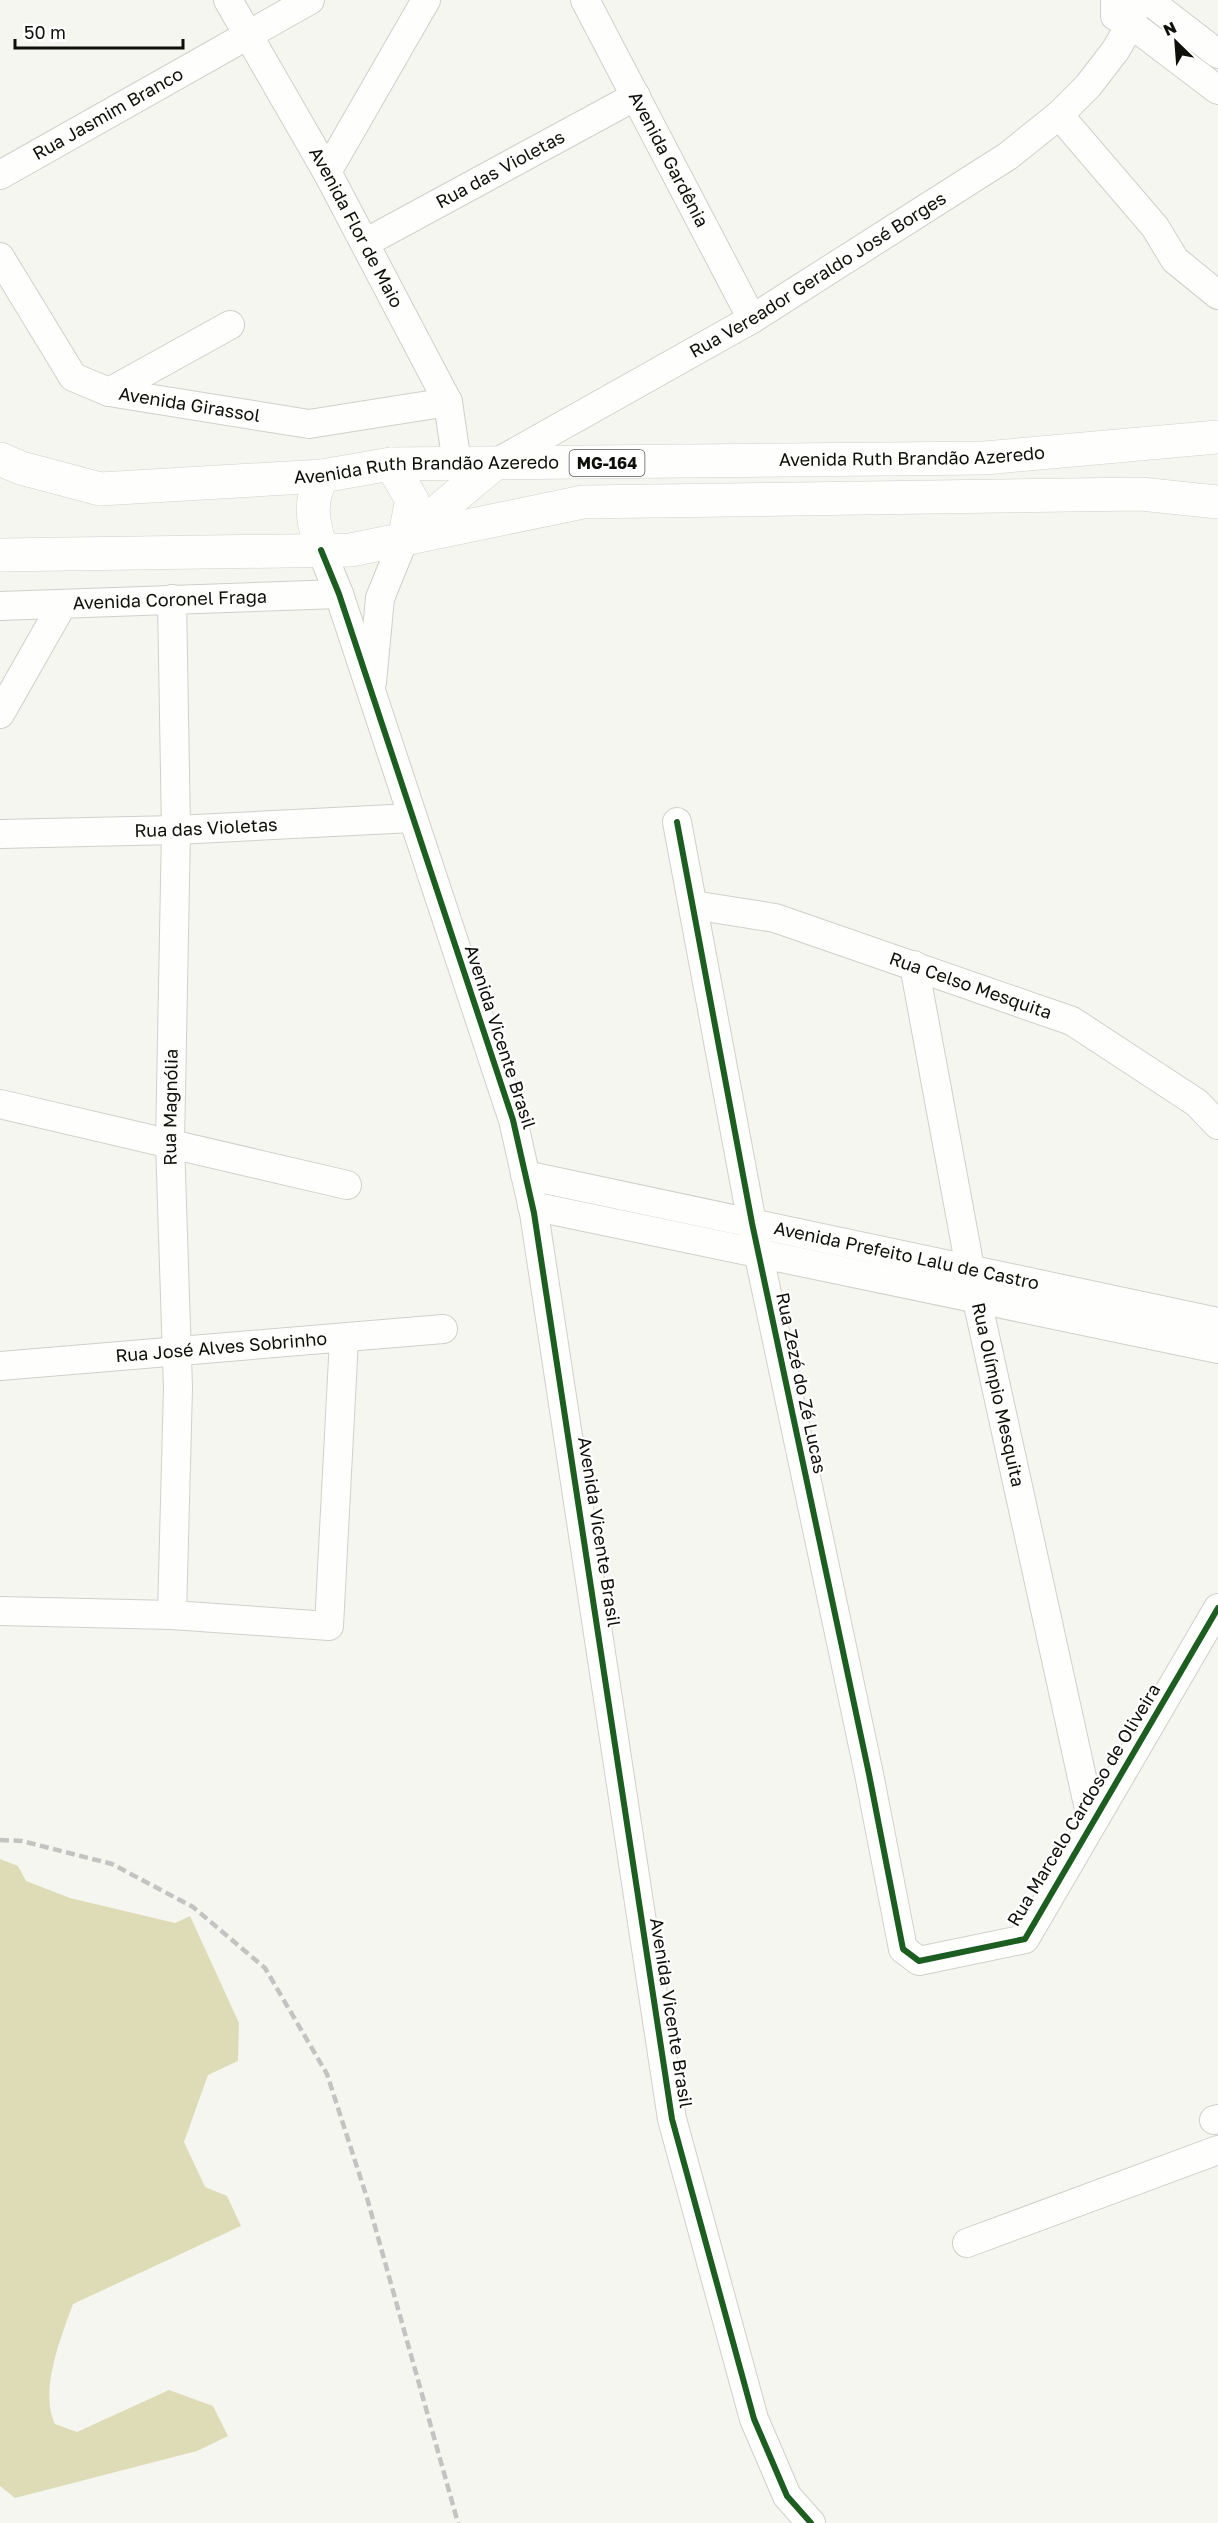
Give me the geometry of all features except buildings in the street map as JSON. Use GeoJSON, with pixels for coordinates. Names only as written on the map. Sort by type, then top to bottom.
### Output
{"type":"FeatureCollection","features":[{"type":"Feature","properties":{"kind":"main road","name":"Avenida Ruth Brandão Azeredo"},"geometry":{"type":"LineString","coordinates":[[0,459],[21,468],[100,489],[322,476],[391,464],[984,458],[1218,437]]}},
{"type":"Feature","properties":{"kind":"main road"},"geometry":{"type":"LineString","coordinates":[[391,464],[412,500],[404,539]]}},
{"type":"Feature","properties":{"kind":"main road"},"geometry":{"type":"LineString","coordinates":[[404,539],[494,464]]}},
{"type":"Feature","properties":{"kind":"main road"},"geometry":{"type":"LineString","coordinates":[[321,550],[312,517],[314,492],[322,476]]}},
{"type":"Feature","properties":{"kind":"main road","name":"MG-164"},"geometry":{"type":"LineString","coordinates":[[0,555],[351,550],[583,502],[1142,494],[1218,502]]}},
{"type":"Feature","properties":{"kind":"street","name":"Avenida Flor de Maio"},"geometry":{"type":"LineString","coordinates":[[228,0],[327,172],[448,402],[457,464]]}},
{"type":"Feature","properties":{"kind":"street","name":"Rua Jasmim Branco"},"geometry":{"type":"LineString","coordinates":[[0,175],[310,0]]}},
{"type":"Feature","properties":{"kind":"street"},"geometry":{"type":"LineString","coordinates":[[327,172],[426,0]]}},
{"type":"Feature","properties":{"kind":"street","name":"Avenida Gardênia"},"geometry":{"type":"LineString","coordinates":[[585,0],[752,318]]}},
{"type":"Feature","properties":{"kind":"street"},"geometry":{"type":"LineString","coordinates":[[1148,0],[1218,54]]}},
{"type":"Feature","properties":{"kind":"street"},"geometry":{"type":"LineString","coordinates":[[1124,10],[1218,90]]}},
{"type":"Feature","properties":{"kind":"street","name":"Rua Vereador Geraldo José Borges"},"geometry":{"type":"LineString","coordinates":[[494,464],[752,318],[1008,156],[1059,115],[1088,86],[1115,51],[1124,10]]}},
{"type":"Feature","properties":{"kind":"street","name":"Rua das Violetas"},"geometry":{"type":"LineString","coordinates":[[365,243],[636,96]]}},
{"type":"Feature","properties":{"kind":"street"},"geometry":{"type":"LineString","coordinates":[[1059,115],[1155,227],[1175,260],[1218,295]]}},
{"type":"Feature","properties":{"kind":"street"},"geometry":{"type":"LineString","coordinates":[[1155,227],[1218,270]]}},
{"type":"Feature","properties":{"kind":"street","name":"Avenida Girassol"},"geometry":{"type":"LineString","coordinates":[[0,257],[73,377],[109,392],[309,424],[448,402]]}},
{"type":"Feature","properties":{"kind":"street"},"geometry":{"type":"LineString","coordinates":[[109,392],[230,325]]}},
{"type":"Feature","properties":{"kind":"street","name":"Avenida Vicente Brasil"},"geometry":{"type":"LineString","coordinates":[[371,693],[380,598],[404,539]]}},
{"type":"Feature","properties":{"kind":"street","name":"Avenida Vicente Brasil"},"geometry":{"type":"LineString","coordinates":[[321,550],[339,594],[513,1120],[532,1206],[603,1655],[672,2119],[754,2419],[787,2496],[811,2523]]}},
{"type":"Feature","properties":{"kind":"street","name":"Avenida Coronel Fraga"},"geometry":{"type":"LineString","coordinates":[[0,606],[62,606],[172,598],[339,594]]}},
{"type":"Feature","properties":{"kind":"street","name":"Rua Magnólia"},"geometry":{"type":"LineString","coordinates":[[172,598],[176,830],[170,1143],[178,1388],[172,1615]]}},
{"type":"Feature","properties":{"kind":"street"},"geometry":{"type":"LineString","coordinates":[[0,714],[62,606]]}},
{"type":"Feature","properties":{"kind":"street","name":"Rua das Violetas"},"geometry":{"type":"LineString","coordinates":[[0,834],[176,830],[412,818]]}},
{"type":"Feature","properties":{"kind":"street","name":"Rua Zezé do Zé Lucas"},"geometry":{"type":"LineString","coordinates":[[677,822],[752,1223],[866,1762],[903,1949]]}},
{"type":"Feature","properties":{"kind":"street","name":"Rua Celso Mesquita"},"geometry":{"type":"LineString","coordinates":[[693,904],[775,918],[1072,1021],[1197,1103],[1218,1125]]}},
{"type":"Feature","properties":{"kind":"street","name":"Rua Olímpio Mesquita"},"geometry":{"type":"LineString","coordinates":[[914,965],[970,1268],[1092,1823]]}},
{"type":"Feature","properties":{"kind":"street"},"geometry":{"type":"LineString","coordinates":[[0,1104],[347,1185]]}},
{"type":"Feature","properties":{"kind":"street","name":"Avenida Prefeito Lalu de Castro"},"geometry":{"type":"LineString","coordinates":[[525,1175],[1218,1322]]}},
{"type":"Feature","properties":{"kind":"street","name":"Avenida Prefeito Lalu de Castro"},"geometry":{"type":"LineString","coordinates":[[532,1206],[1218,1349]]}},
{"type":"Feature","properties":{"kind":"street","name":"Rua José Alves Sobrinho"},"geometry":{"type":"LineString","coordinates":[[0,1366],[176,1354],[443,1329]]}},
{"type":"Feature","properties":{"kind":"street"},"geometry":{"type":"LineString","coordinates":[[0,1611],[172,1615],[329,1626],[344,1339]]}},
{"type":"Feature","properties":{"kind":"street","name":"Rua Marcelo Cardoso de Oliveira"},"geometry":{"type":"LineString","coordinates":[[903,1949],[919,1961],[1025,1938],[1218,1608]]}},
{"type":"Feature","properties":{"kind":"street"},"geometry":{"type":"LineString","coordinates":[[967,2243],[1218,2150]]}},
{"type":"Feature","properties":{"kind":"shaded area"},"geometry":{"type":"Polygon","coordinates":[[[0,1859],[18,1866],[26,1881],[70,1898],[175,1923],[190,1916],[239,2023],[238,2061],[208,2075],[184,2142],[205,2187],[227,2196],[241,2226],[73,2304],[54,2364],[49,2396],[55,2424],[77,2432],[169,2390],[213,2406],[228,2436],[197,2451],[15,2498],[0,2486],[0,1859]]]}},
{"type":"Feature","properties":{"kind":"railway"},"geometry":{"type":"LineString","coordinates":[[0,1840],[22,1841],[112,1864],[193,1907],[265,1968],[327,2074],[367,2198],[458,2523]]}},
{"type":"Feature","properties":{"kind":"cycle path"},"geometry":{"type":"LineString","coordinates":[[321,550],[339,594],[513,1120],[534,1213],[672,2119],[754,2419],[787,2496],[811,2523]]}},
{"type":"Feature","properties":{"kind":"cycle path"},"geometry":{"type":"LineString","coordinates":[[677,822],[752,1223],[869,1774],[903,1949],[919,1961],[1025,1939],[1218,1608]]}}]}
